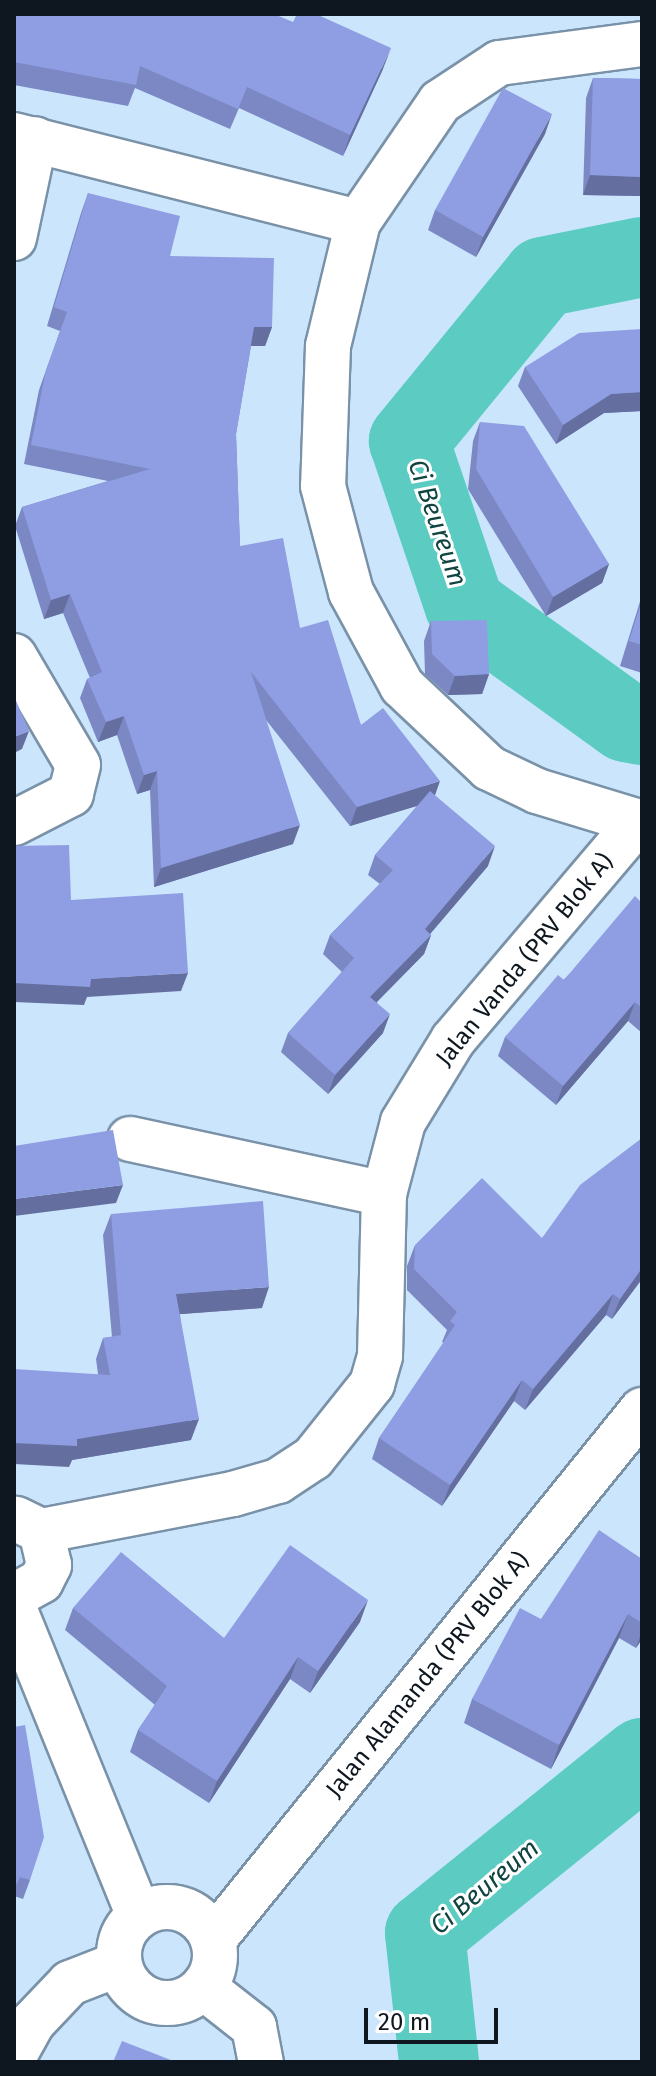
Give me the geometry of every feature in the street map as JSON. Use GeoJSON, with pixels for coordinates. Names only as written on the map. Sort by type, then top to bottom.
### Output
{"type":"FeatureCollection","features":[{"type":"Feature","properties":{"kind":"street"},"geometry":{"type":"LineString","coordinates":[[639,824],[537,791],[489,768],[402,686],[351,592],[323,486],[328,346],[358,222],[440,102],[499,63],[642,44]]}},
{"type":"Feature","properties":{"kind":"street"},"geometry":{"type":"LineString","coordinates":[[14,238],[25,137],[358,222]]}},
{"type":"Feature","properties":{"kind":"street"},"geometry":{"type":"LineString","coordinates":[[14,656],[78,765],[71,794],[14,823]]}},
{"type":"Feature","properties":{"kind":"street","name":"Jalan Vanda (PRV Blok A)"},"geometry":{"type":"LineString","coordinates":[[27,1525],[233,1494],[278,1481],[313,1458],[372,1384],[380,1356],[384,1194],[403,1122],[453,1040],[639,824]]}},
{"type":"Feature","properties":{"kind":"street"},"geometry":{"type":"LineString","coordinates":[[130,1139],[384,1194]]}},
{"type":"Feature","properties":{"kind":"street","name":"Jalan Alamanda (PRV Blok A)"},"geometry":{"type":"LineString","coordinates":[[213,1940],[642,1410]]}},
{"type":"Feature","properties":{"kind":"street"},"geometry":{"type":"LineString","coordinates":[[14,1596],[41,1581],[49,1565],[27,1525]]}},
{"type":"Feature","properties":{"kind":"street"},"geometry":{"type":"LineString","coordinates":[[14,1608],[139,1916]]}},
{"type":"Feature","properties":{"kind":"street"},"geometry":{"type":"LineString","coordinates":[[152,1909],[182,1909],[195,1916],[213,1940],[215,1956],[203,1987],[172,2003],[154,2001],[126,1981],[119,1964],[122,1937],[139,1916],[152,1909]]}},
{"type":"Feature","properties":{"kind":"street"},"geometry":{"type":"LineString","coordinates":[[14,2056],[32,2023],[70,1983],[119,1964]]}},
{"type":"Feature","properties":{"kind":"street"},"geometry":{"type":"LineString","coordinates":[[203,1987],[254,2027],[261,2062]]}},
{"type":"Feature","properties":{"kind":"building"},"geometry":{"type":"Polygon","coordinates":[[[14,14],[274,14],[293,22],[297,14],[316,14],[391,48],[350,135],[247,87],[238,109],[140,66],[136,85],[14,62],[14,14]]]}},
{"type":"Feature","properties":{"kind":"building"},"geometry":{"type":"Polygon","coordinates":[[[593,78],[642,79],[642,177],[590,175],[593,78]]]}},
{"type":"Feature","properties":{"kind":"building"},"geometry":{"type":"Polygon","coordinates":[[[503,88],[552,114],[483,237],[435,210],[503,88]]]}},
{"type":"Feature","properties":{"kind":"building"},"geometry":{"type":"Polygon","coordinates":[[[88,193],[180,216],[170,256],[274,258],[272,327],[254,327],[236,434],[240,546],[283,538],[300,628],[328,620],[361,725],[383,708],[440,781],[357,807],[251,672],[300,825],[161,868],[157,771],[144,775],[124,716],[106,722],[87,679],[102,672],[70,594],[51,600],[22,507],[150,469],[31,445],[46,370],[67,312],[54,307],[88,193]]]}},
{"type":"Feature","properties":{"kind":"building"},"geometry":{"type":"Polygon","coordinates":[[[642,329],[642,392],[611,394],[563,425],[525,367],[579,333],[642,329]]]}},
{"type":"Feature","properties":{"kind":"building"},"geometry":{"type":"Polygon","coordinates":[[[480,422],[524,426],[609,564],[553,597],[476,469],[480,422]]]}},
{"type":"Feature","properties":{"kind":"building"},"geometry":{"type":"Polygon","coordinates":[[[642,600],[642,645],[629,641],[642,600]]]}},
{"type":"Feature","properties":{"kind":"building"},"geometry":{"type":"Polygon","coordinates":[[[487,620],[489,674],[455,676],[432,654],[431,621],[487,620]]]}},
{"type":"Feature","properties":{"kind":"building"},"geometry":{"type":"Polygon","coordinates":[[[14,696],[29,731],[14,737],[14,696]]]}},
{"type":"Feature","properties":{"kind":"building"},"geometry":{"type":"Polygon","coordinates":[[[430,791],[495,846],[425,929],[431,935],[370,997],[390,1014],[335,1075],[288,1033],[354,958],[330,935],[393,870],[375,855],[430,791]]]}},
{"type":"Feature","properties":{"kind":"building"},"geometry":{"type":"Polygon","coordinates":[[[69,845],[71,900],[183,893],[188,973],[91,979],[90,987],[14,983],[14,846],[69,845]]]}},
{"type":"Feature","properties":{"kind":"building"},"geometry":{"type":"Polygon","coordinates":[[[635,896],[642,903],[642,1008],[635,1002],[563,1086],[505,1037],[558,975],[564,980],[635,896]]]}},
{"type":"Feature","properties":{"kind":"building"},"geometry":{"type":"Polygon","coordinates":[[[113,1130],[123,1185],[14,1199],[14,1146],[113,1130]]]}},
{"type":"Feature","properties":{"kind":"building"},"geometry":{"type":"Polygon","coordinates":[[[642,1138],[642,1268],[620,1299],[613,1294],[533,1389],[522,1380],[450,1485],[379,1438],[455,1325],[450,1321],[457,1312],[414,1269],[415,1245],[482,1178],[542,1238],[580,1185],[642,1138]]]}},
{"type":"Feature","properties":{"kind":"building"},"geometry":{"type":"Polygon","coordinates":[[[263,1201],[269,1287],[176,1294],[199,1419],[77,1439],[77,1446],[14,1443],[14,1369],[110,1375],[103,1338],[121,1335],[111,1214],[263,1201]]]}},
{"type":"Feature","properties":{"kind":"building"},"geometry":{"type":"Polygon","coordinates":[[[599,1530],[642,1559],[642,1623],[628,1614],[559,1745],[472,1699],[520,1608],[541,1619],[599,1530]]]}},
{"type":"Feature","properties":{"kind":"building"},"geometry":{"type":"Polygon","coordinates":[[[290,1545],[368,1600],[318,1671],[298,1657],[217,1781],[138,1730],[167,1686],[73,1608],[121,1552],[224,1638],[290,1545]]]}},
{"type":"Feature","properties":{"kind":"building"},"geometry":{"type":"Polygon","coordinates":[[[25,1725],[44,1837],[30,1880],[20,1877],[14,1890],[14,1727],[25,1725]]]}},
{"type":"Feature","properties":{"kind":"building"},"geometry":{"type":"Polygon","coordinates":[[[122,2041],[176,2062],[113,2062],[122,2041]]]}},
{"type":"Feature","properties":{"kind":"waterway","name":"Ci Beureum"},"geometry":{"type":"LineString","coordinates":[[642,257],[543,277],[409,441],[465,606],[626,722],[642,725]]}},
{"type":"Feature","properties":{"kind":"waterway","name":"Ci Beureum"},"geometry":{"type":"LineString","coordinates":[[439,2062],[425,1933],[642,1758]]}}]}
